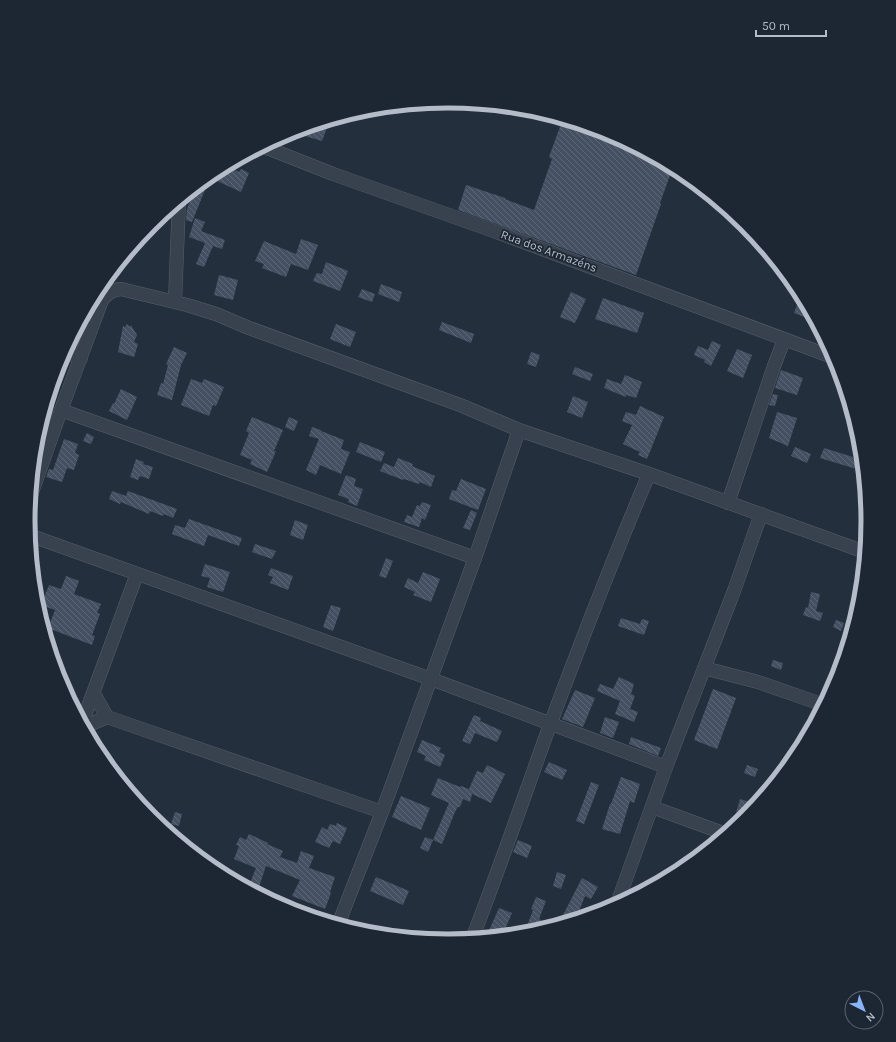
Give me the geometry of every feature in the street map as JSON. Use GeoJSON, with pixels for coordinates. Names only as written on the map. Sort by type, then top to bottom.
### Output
{"type":"FeatureCollection","features":[{"type":"Feature","properties":{"kind":"street","name":"Rua dos Armazéns"},"geometry":{"type":"LineString","coordinates":[[269,149],[333,174],[640,285],[826,355]]}},
{"type":"Feature","properties":{"kind":"street"},"geometry":{"type":"LineString","coordinates":[[175,301],[179,208]]}},
{"type":"Feature","properties":{"kind":"street"},"geometry":{"type":"LineString","coordinates":[[38,475],[102,300],[113,290],[121,289],[175,301],[216,314],[249,328],[460,406],[520,430],[649,474],[860,550]]}},
{"type":"Feature","properties":{"kind":"street"},"geometry":{"type":"LineString","coordinates":[[728,503],[784,340]]}},
{"type":"Feature","properties":{"kind":"street"},"geometry":{"type":"LineString","coordinates":[[70,354],[80,358]]}},
{"type":"Feature","properties":{"kind":"street"},"geometry":{"type":"LineString","coordinates":[[61,410],[475,558]]}},
{"type":"Feature","properties":{"kind":"street"},"geometry":{"type":"LineString","coordinates":[[340,920],[382,812],[431,679],[520,430]]}},
{"type":"Feature","properties":{"kind":"street"},"geometry":{"type":"LineString","coordinates":[[474,933],[622,536],[649,474]]}},
{"type":"Feature","properties":{"kind":"street"},"geometry":{"type":"LineString","coordinates":[[620,896],[666,767],[761,514]]}},
{"type":"Feature","properties":{"kind":"street"},"geometry":{"type":"LineString","coordinates":[[36,537],[431,679],[666,767]]}},
{"type":"Feature","properties":{"kind":"street"},"geometry":{"type":"LineString","coordinates":[[85,717],[137,574]]}},
{"type":"Feature","properties":{"kind":"street"},"geometry":{"type":"LineString","coordinates":[[704,668],[758,682],[818,703]]}},
{"type":"Feature","properties":{"kind":"street"},"geometry":{"type":"LineString","coordinates":[[94,694],[106,717]]}},
{"type":"Feature","properties":{"kind":"street"},"geometry":{"type":"LineString","coordinates":[[89,725],[106,717],[382,812]]}},
{"type":"Feature","properties":{"kind":"street"},"geometry":{"type":"LineString","coordinates":[[652,807],[720,832]]}},
{"type":"Feature","properties":{"kind":"building"},"geometry":{"type":"Polygon","coordinates":[[[561,124],[611,141],[654,163],[671,174],[636,275],[458,210],[466,185],[505,198],[534,210],[552,159],[549,157],[561,124]]]}},
{"type":"Feature","properties":{"kind":"building"},"geometry":{"type":"Polygon","coordinates":[[[328,126],[322,141],[301,135],[328,126]]]}},
{"type":"Feature","properties":{"kind":"building"},"geometry":{"type":"Polygon","coordinates":[[[233,169],[239,172],[241,169],[249,173],[241,192],[217,181],[218,179],[233,169]]]}},
{"type":"Feature","properties":{"kind":"building"},"geometry":{"type":"Polygon","coordinates":[[[206,187],[192,222],[186,220],[187,209],[191,198],[206,187]]]}},
{"type":"Feature","properties":{"kind":"building"},"geometry":{"type":"Polygon","coordinates":[[[195,218],[205,222],[201,231],[225,240],[222,249],[213,246],[204,267],[196,264],[205,243],[189,237],[195,218]]]}},
{"type":"Feature","properties":{"kind":"building"},"geometry":{"type":"Polygon","coordinates":[[[301,239],[318,245],[308,270],[291,264],[286,277],[262,268],[264,264],[255,261],[264,241],[296,254],[301,239]]]}},
{"type":"Feature","properties":{"kind":"building"},"geometry":{"type":"Polygon","coordinates":[[[326,262],[348,271],[340,291],[313,281],[317,273],[322,274],[326,262]]]}},
{"type":"Feature","properties":{"kind":"building"},"geometry":{"type":"Polygon","coordinates":[[[219,275],[238,280],[233,300],[214,295],[219,275]]]}},
{"type":"Feature","properties":{"kind":"building"},"geometry":{"type":"Polygon","coordinates":[[[381,284],[402,292],[399,302],[378,294],[381,284]]]}},
{"type":"Feature","properties":{"kind":"building"},"geometry":{"type":"Polygon","coordinates":[[[362,289],[375,294],[372,302],[358,297],[362,289]]]}},
{"type":"Feature","properties":{"kind":"building"},"geometry":{"type":"Polygon","coordinates":[[[571,292],[586,299],[575,323],[560,317],[571,292]]]}},
{"type":"Feature","properties":{"kind":"building"},"geometry":{"type":"Polygon","coordinates":[[[603,298],[644,313],[637,333],[595,319],[603,298]]]}},
{"type":"Feature","properties":{"kind":"building"},"geometry":{"type":"Polygon","coordinates":[[[798,302],[808,318],[794,313],[798,302]]]}},
{"type":"Feature","properties":{"kind":"building"},"geometry":{"type":"Polygon","coordinates":[[[442,322],[474,334],[471,343],[439,330],[442,322]]]}},
{"type":"Feature","properties":{"kind":"building"},"geometry":{"type":"Polygon","coordinates":[[[127,324],[130,327],[131,325],[137,335],[134,342],[138,344],[134,357],[118,352],[123,326],[125,327],[127,324]]]}},
{"type":"Feature","properties":{"kind":"building"},"geometry":{"type":"Polygon","coordinates":[[[336,324],[356,332],[350,347],[330,339],[336,324]]]}},
{"type":"Feature","properties":{"kind":"building"},"geometry":{"type":"Polygon","coordinates":[[[712,341],[721,345],[711,366],[704,362],[705,360],[694,355],[698,346],[708,350],[712,341]]]}},
{"type":"Feature","properties":{"kind":"building"},"geometry":{"type":"Polygon","coordinates":[[[174,347],[187,353],[181,365],[172,400],[157,395],[161,383],[163,384],[168,365],[166,364],[174,347]]]}},
{"type":"Feature","properties":{"kind":"building"},"geometry":{"type":"Polygon","coordinates":[[[737,349],[752,355],[743,378],[727,371],[737,349]]]}},
{"type":"Feature","properties":{"kind":"building"},"geometry":{"type":"Polygon","coordinates":[[[531,352],[540,355],[536,367],[527,364],[531,352]]]}},
{"type":"Feature","properties":{"kind":"building"},"geometry":{"type":"Polygon","coordinates":[[[575,367],[593,374],[590,381],[572,374],[575,367]]]}},
{"type":"Feature","properties":{"kind":"building"},"geometry":{"type":"Polygon","coordinates":[[[781,370],[803,378],[797,395],[775,388],[781,370]]]}},
{"type":"Feature","properties":{"kind":"building"},"geometry":{"type":"Polygon","coordinates":[[[625,375],[642,382],[636,398],[626,395],[626,397],[604,388],[607,379],[621,384],[625,375]]]}},
{"type":"Feature","properties":{"kind":"building"},"geometry":{"type":"Polygon","coordinates":[[[191,379],[202,383],[204,379],[224,387],[216,406],[213,405],[209,416],[181,405],[191,379]]]}},
{"type":"Feature","properties":{"kind":"building"},"geometry":{"type":"Polygon","coordinates":[[[121,389],[137,397],[127,420],[109,411],[121,389]]]}},
{"type":"Feature","properties":{"kind":"building"},"geometry":{"type":"Polygon","coordinates":[[[773,394],[778,395],[775,406],[769,405],[773,394]]]}},
{"type":"Feature","properties":{"kind":"building"},"geometry":{"type":"Polygon","coordinates":[[[573,396],[588,402],[582,418],[567,412],[573,396]]]}},
{"type":"Feature","properties":{"kind":"building"},"geometry":{"type":"Polygon","coordinates":[[[640,406],[664,417],[647,459],[638,455],[640,452],[623,444],[632,425],[622,421],[626,412],[636,415],[640,406]]]}},
{"type":"Feature","properties":{"kind":"building"},"geometry":{"type":"Polygon","coordinates":[[[777,412],[797,418],[788,446],[769,438],[777,412]]]}},
{"type":"Feature","properties":{"kind":"building"},"geometry":{"type":"Polygon","coordinates":[[[252,417],[283,430],[267,472],[250,464],[252,460],[240,455],[249,433],[246,431],[252,417]]]}},
{"type":"Feature","properties":{"kind":"building"},"geometry":{"type":"Polygon","coordinates":[[[289,417],[298,421],[294,431],[285,427],[289,417]]]}},
{"type":"Feature","properties":{"kind":"building"},"geometry":{"type":"Polygon","coordinates":[[[312,427],[344,440],[341,449],[350,452],[341,474],[320,465],[316,475],[306,470],[319,439],[309,436],[312,427]]]}},
{"type":"Feature","properties":{"kind":"building"},"geometry":{"type":"Polygon","coordinates":[[[87,433],[94,437],[91,444],[83,441],[87,433]]]}},
{"type":"Feature","properties":{"kind":"building"},"geometry":{"type":"Polygon","coordinates":[[[64,439],[78,444],[75,453],[79,455],[74,470],[67,468],[62,482],[46,477],[49,469],[53,470],[64,439]]]}},
{"type":"Feature","properties":{"kind":"building"},"geometry":{"type":"Polygon","coordinates":[[[360,442],[385,452],[381,462],[356,452],[360,442]]]}},
{"type":"Feature","properties":{"kind":"building"},"geometry":{"type":"Polygon","coordinates":[[[795,447],[811,454],[807,463],[791,456],[795,447]]]}},
{"type":"Feature","properties":{"kind":"building"},"geometry":{"type":"Polygon","coordinates":[[[824,448],[853,457],[853,459],[856,460],[857,469],[820,458],[824,448]]]}},
{"type":"Feature","properties":{"kind":"building"},"geometry":{"type":"Polygon","coordinates":[[[398,458],[435,476],[431,487],[420,482],[419,484],[404,479],[403,480],[380,471],[384,463],[394,467],[398,458]]]}},
{"type":"Feature","properties":{"kind":"building"},"geometry":{"type":"Polygon","coordinates":[[[136,459],[144,462],[143,464],[153,467],[149,479],[140,476],[138,480],[130,477],[136,459]]]}},
{"type":"Feature","properties":{"kind":"building"},"geometry":{"type":"Polygon","coordinates":[[[346,475],[356,479],[354,486],[363,489],[357,506],[348,502],[349,499],[338,495],[346,475]]]}},
{"type":"Feature","properties":{"kind":"building"},"geometry":{"type":"Polygon","coordinates":[[[461,479],[486,489],[478,510],[449,499],[452,490],[456,491],[461,479]]]}},
{"type":"Feature","properties":{"kind":"building"},"geometry":{"type":"Polygon","coordinates":[[[112,491],[126,496],[128,491],[177,509],[173,518],[164,514],[163,516],[150,511],[149,514],[121,502],[120,504],[109,499],[112,491]]]}},
{"type":"Feature","properties":{"kind":"building"},"geometry":{"type":"Polygon","coordinates":[[[422,502],[431,505],[425,520],[422,518],[419,527],[404,522],[407,515],[412,517],[417,505],[420,506],[422,502]]]}},
{"type":"Feature","properties":{"kind":"building"},"geometry":{"type":"Polygon","coordinates":[[[471,510],[477,513],[470,530],[463,528],[471,510]]]}},
{"type":"Feature","properties":{"kind":"building"},"geometry":{"type":"Polygon","coordinates":[[[189,519],[242,538],[239,546],[208,535],[204,546],[172,534],[175,525],[185,528],[189,519]]]}},
{"type":"Feature","properties":{"kind":"building"},"geometry":{"type":"Polygon","coordinates":[[[295,520],[308,525],[303,540],[290,535],[295,520]]]}},
{"type":"Feature","properties":{"kind":"building"},"geometry":{"type":"Polygon","coordinates":[[[255,544],[276,551],[272,559],[252,552],[255,544]]]}},
{"type":"Feature","properties":{"kind":"building"},"geometry":{"type":"Polygon","coordinates":[[[386,558],[393,561],[386,578],[379,576],[386,558]]]}},
{"type":"Feature","properties":{"kind":"building"},"geometry":{"type":"Polygon","coordinates":[[[205,564],[230,572],[223,592],[207,587],[210,578],[201,576],[205,564]]]}},
{"type":"Feature","properties":{"kind":"building"},"geometry":{"type":"Polygon","coordinates":[[[271,568],[293,576],[288,590],[270,583],[273,577],[268,575],[271,568]]]}},
{"type":"Feature","properties":{"kind":"building"},"geometry":{"type":"Polygon","coordinates":[[[423,572],[440,579],[431,602],[413,595],[415,592],[404,587],[408,578],[418,583],[423,572]]]}},
{"type":"Feature","properties":{"kind":"building"},"geometry":{"type":"Polygon","coordinates":[[[66,576],[79,581],[74,594],[101,604],[97,613],[100,614],[92,635],[95,636],[92,645],[49,628],[55,610],[44,606],[43,601],[49,585],[61,589],[66,576]]]}},
{"type":"Feature","properties":{"kind":"building"},"geometry":{"type":"Polygon","coordinates":[[[811,592],[820,594],[816,611],[823,613],[820,621],[803,615],[806,607],[808,608],[811,592]]]}},
{"type":"Feature","properties":{"kind":"building"},"geometry":{"type":"Polygon","coordinates":[[[331,605],[341,608],[333,631],[323,627],[331,605]]]}},
{"type":"Feature","properties":{"kind":"building"},"geometry":{"type":"Polygon","coordinates":[[[621,618],[640,624],[642,619],[649,621],[644,635],[618,626],[621,618]]]}},
{"type":"Feature","properties":{"kind":"building"},"geometry":{"type":"Polygon","coordinates":[[[836,620],[844,623],[841,631],[833,627],[836,620]]]}},
{"type":"Feature","properties":{"kind":"building"},"geometry":{"type":"Polygon","coordinates":[[[773,660],[783,663],[781,670],[771,666],[773,660]]]}},
{"type":"Feature","properties":{"kind":"building"},"geometry":{"type":"Polygon","coordinates":[[[619,677],[634,684],[631,694],[635,696],[630,709],[638,712],[634,722],[615,714],[620,701],[597,691],[600,684],[613,689],[619,677]]]}},
{"type":"Feature","properties":{"kind":"building"},"geometry":{"type":"Polygon","coordinates":[[[713,689],[736,698],[717,749],[694,740],[713,689]]]}},
{"type":"Feature","properties":{"kind":"building"},"geometry":{"type":"Polygon","coordinates":[[[575,690],[595,698],[583,727],[562,719],[575,690]]]}},
{"type":"Feature","properties":{"kind":"building"},"geometry":{"type":"Polygon","coordinates":[[[474,715],[481,718],[480,721],[502,731],[497,742],[475,733],[470,744],[462,741],[474,715]]]}},
{"type":"Feature","properties":{"kind":"building"},"geometry":{"type":"Polygon","coordinates":[[[605,717],[619,722],[613,738],[600,733],[605,717]]]}},
{"type":"Feature","properties":{"kind":"building"},"geometry":{"type":"Polygon","coordinates":[[[631,737],[661,748],[658,756],[629,744],[631,737]]]}},
{"type":"Feature","properties":{"kind":"building"},"geometry":{"type":"Polygon","coordinates":[[[422,740],[441,748],[439,752],[445,755],[440,767],[424,760],[426,756],[417,752],[422,740]]]}},
{"type":"Feature","properties":{"kind":"building"},"geometry":{"type":"Polygon","coordinates":[[[549,762],[567,770],[562,780],[544,772],[549,762]]]}},
{"type":"Feature","properties":{"kind":"building"},"geometry":{"type":"Polygon","coordinates":[[[487,765],[505,774],[491,803],[472,794],[470,802],[463,799],[460,807],[458,807],[455,812],[442,844],[433,840],[449,803],[431,795],[438,778],[469,789],[477,771],[483,773],[487,765]]]}},
{"type":"Feature","properties":{"kind":"building"},"geometry":{"type":"Polygon","coordinates":[[[747,765],[758,769],[755,777],[744,773],[747,765]]]}},
{"type":"Feature","properties":{"kind":"building"},"geometry":{"type":"Polygon","coordinates":[[[621,777],[640,784],[634,803],[630,801],[620,834],[602,829],[621,777]]]}},
{"type":"Feature","properties":{"kind":"building"},"geometry":{"type":"Polygon","coordinates":[[[591,782],[599,785],[584,824],[576,821],[591,782]]]}},
{"type":"Feature","properties":{"kind":"building"},"geometry":{"type":"Polygon","coordinates":[[[401,796],[430,808],[421,830],[392,817],[401,796]]]}},
{"type":"Feature","properties":{"kind":"building"},"geometry":{"type":"Polygon","coordinates":[[[740,799],[750,802],[740,813],[735,818],[740,799]]]}},
{"type":"Feature","properties":{"kind":"building"},"geometry":{"type":"Polygon","coordinates":[[[175,812],[182,814],[179,826],[171,824],[175,812]]]}},
{"type":"Feature","properties":{"kind":"building"},"geometry":{"type":"Polygon","coordinates":[[[337,823],[347,828],[340,844],[333,841],[329,848],[315,842],[322,827],[327,830],[330,824],[336,826],[337,823]]]}},
{"type":"Feature","properties":{"kind":"building"},"geometry":{"type":"Polygon","coordinates":[[[249,834],[283,851],[280,857],[297,863],[301,851],[314,856],[309,868],[335,877],[325,909],[292,896],[300,880],[266,866],[259,888],[250,883],[256,868],[234,859],[239,846],[236,845],[240,837],[246,840],[249,834]]]}},
{"type":"Feature","properties":{"kind":"building"},"geometry":{"type":"Polygon","coordinates":[[[425,837],[433,840],[428,852],[420,848],[425,837]]]}},
{"type":"Feature","properties":{"kind":"building"},"geometry":{"type":"Polygon","coordinates":[[[518,840],[532,846],[527,858],[513,852],[518,840]]]}},
{"type":"Feature","properties":{"kind":"building"},"geometry":{"type":"Polygon","coordinates":[[[557,872],[566,875],[561,889],[553,886],[557,872]]]}},
{"type":"Feature","properties":{"kind":"building"},"geometry":{"type":"Polygon","coordinates":[[[376,877],[409,891],[403,905],[370,891],[376,877]]]}},
{"type":"Feature","properties":{"kind":"building"},"geometry":{"type":"Polygon","coordinates":[[[582,878],[598,887],[591,899],[585,896],[578,913],[562,917],[582,878]]]}},
{"type":"Feature","properties":{"kind":"building"},"geometry":{"type":"Polygon","coordinates":[[[536,897],[546,901],[539,919],[541,920],[539,924],[527,926],[533,910],[531,909],[536,897]]]}},
{"type":"Feature","properties":{"kind":"building"},"geometry":{"type":"Polygon","coordinates":[[[499,908],[512,913],[505,930],[488,932],[499,908]]]}}]}
